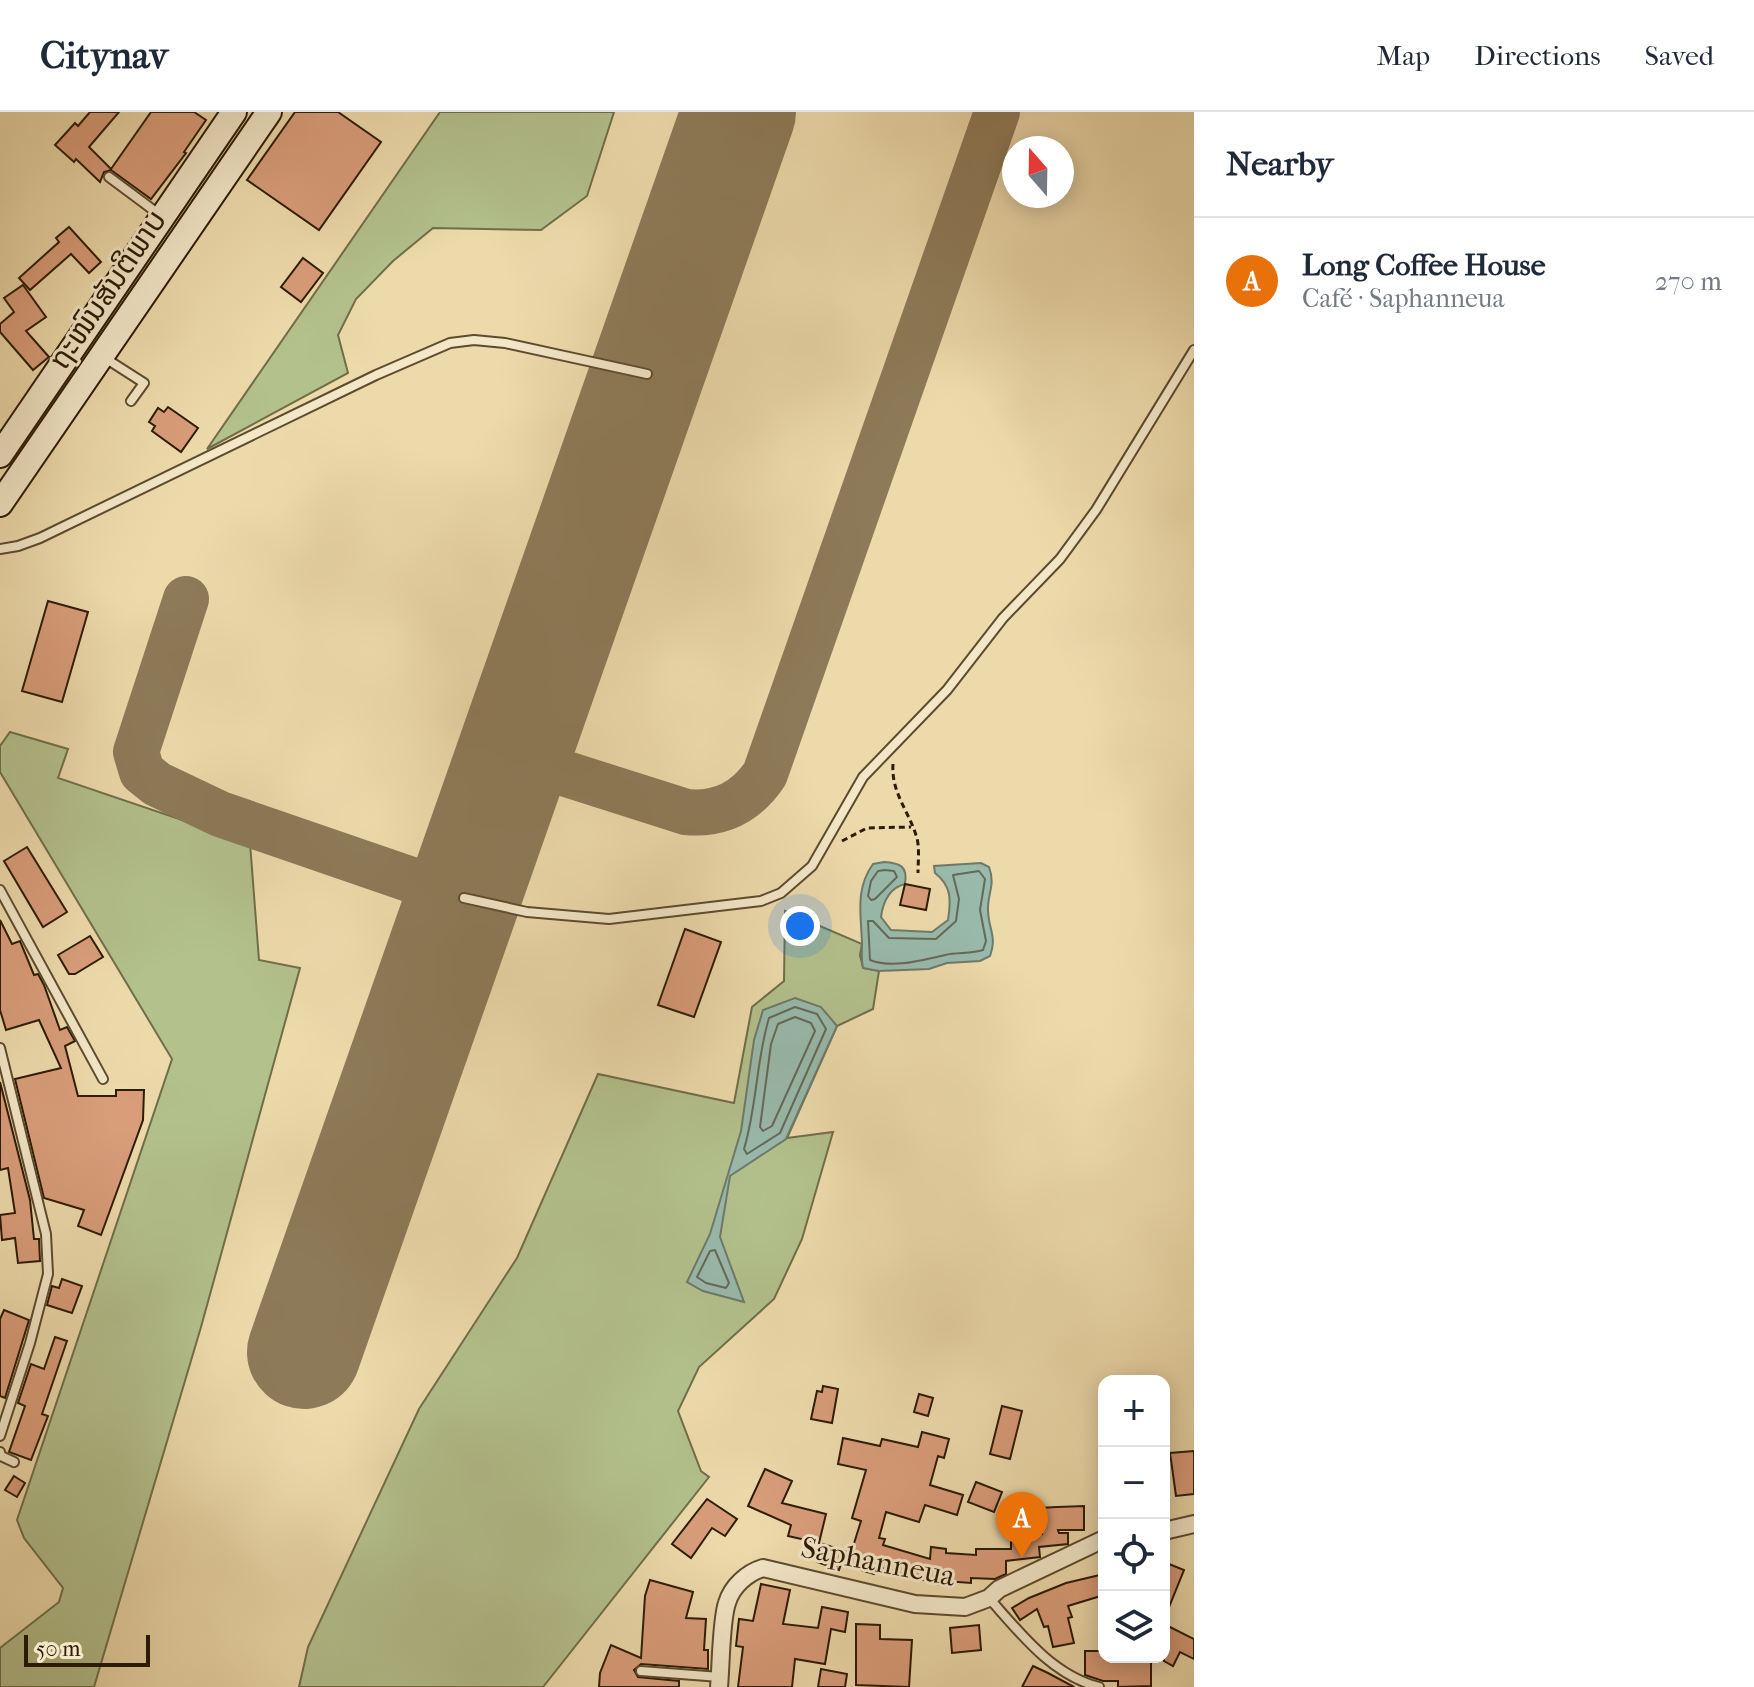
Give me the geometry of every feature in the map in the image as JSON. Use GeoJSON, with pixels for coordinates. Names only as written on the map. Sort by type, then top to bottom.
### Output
{"type":"FeatureCollection","features":[{"type":"Feature","properties":{"kind":"street","name":"ຖະໜົນສັນຕິພາບ"},"geometry":{"type":"LineString","coordinates":[[0,455],[234,112]]}},
{"type":"Feature","properties":{"kind":"street","name":"ຖະໜົນສັນຕິພາບ"},"geometry":{"type":"LineString","coordinates":[[0,504],[269,112]]}},
{"type":"Feature","properties":{"kind":"street"},"geometry":{"type":"LineString","coordinates":[[1170,1530],[1192,1526]]}},
{"type":"Feature","properties":{"kind":"street","name":"Saphanneua"},"geometry":{"type":"LineString","coordinates":[[720,1682],[727,1603],[750,1572],[763,1568],[915,1604],[965,1607],[989,1598],[999,1589],[1098,1542]]}},
{"type":"Feature","properties":{"kind":"lane"},"geometry":{"type":"LineString","coordinates":[[109,177],[162,216]]}},
{"type":"Feature","properties":{"kind":"lane"},"geometry":{"type":"LineString","coordinates":[[0,549],[40,538],[376,375],[450,343],[474,340],[505,343],[647,374]]}},
{"type":"Feature","properties":{"kind":"lane"},"geometry":{"type":"LineString","coordinates":[[464,898],[527,912],[609,919],[761,901],[781,893],[816,859],[863,777],[947,690],[1003,618],[1060,559],[1096,510],[1194,350]]}},
{"type":"Feature","properties":{"kind":"lane"},"geometry":{"type":"LineString","coordinates":[[102,355],[117,368],[144,383],[131,401]]}},
{"type":"Feature","properties":{"kind":"lane"},"geometry":{"type":"LineString","coordinates":[[0,890],[103,1079]]}},
{"type":"Feature","properties":{"kind":"lane"},"geometry":{"type":"LineString","coordinates":[[0,1048],[46,1234],[48,1274],[0,1436]]}},
{"type":"Feature","properties":{"kind":"lane"},"geometry":{"type":"LineString","coordinates":[[0,1452],[1,1456],[14,1462]]}},
{"type":"Feature","properties":{"kind":"lane"},"geometry":{"type":"LineString","coordinates":[[989,1598],[1033,1649],[1084,1683],[1099,1687]]}},
{"type":"Feature","properties":{"kind":"lane"},"geometry":{"type":"LineString","coordinates":[[641,1671],[720,1682]]}},
{"type":"Feature","properties":{"kind":"path"},"geometry":{"type":"LineString","coordinates":[[904,735],[893,762],[892,779],[918,839],[918,873]]}},
{"type":"Feature","properties":{"kind":"path"},"geometry":{"type":"LineString","coordinates":[[816,859],[851,834],[867,828],[913,827]]}},
{"type":"Feature","properties":{"kind":"green space"},"geometry":{"type":"Polygon","coordinates":[[[440,112],[614,112],[587,196],[541,230],[433,228],[393,261],[356,299],[338,335],[348,373],[207,449],[440,112]]]}},
{"type":"Feature","properties":{"kind":"green space"},"geometry":{"type":"Polygon","coordinates":[[[10,732],[68,749],[58,778],[250,843],[259,960],[300,968],[201,1327],[94,1687],[0,1687],[0,1648],[59,1602],[63,1588],[24,1538],[17,1520],[172,1059],[0,772],[0,746],[10,732]]]}},
{"type":"Feature","properties":{"kind":"green space"},"geometry":{"type":"Polygon","coordinates":[[[785,911],[862,944],[860,955],[863,968],[879,971],[873,1009],[837,1026],[787,1138],[833,1132],[802,1239],[774,1299],[699,1367],[678,1411],[701,1471],[709,1477],[543,1687],[299,1687],[308,1647],[419,1409],[517,1258],[598,1074],[734,1103],[752,1007],[784,981],[785,911]]]}},
{"type":"Feature","properties":{"kind":"water"},"geometry":{"type":"Polygon","coordinates":[[[884,862],[902,867],[906,878],[905,884],[888,896],[881,917],[891,930],[932,932],[948,920],[950,906],[945,883],[935,873],[934,866],[981,863],[989,867],[992,879],[988,911],[993,938],[990,956],[980,961],[947,963],[929,969],[879,971],[863,968],[861,892],[873,864],[884,862]]]}},
{"type":"Feature","properties":{"kind":"water"},"geometry":{"type":"Polygon","coordinates":[[[795,998],[821,1007],[837,1026],[786,1139],[730,1176],[720,1237],[744,1302],[703,1291],[687,1282],[710,1234],[741,1131],[754,1040],[763,1010],[795,998]]]}},
{"type":"Feature","properties":{"kind":"building"},"geometry":{"type":"Polygon","coordinates":[[[90,112],[119,112],[89,147],[111,169],[151,112],[194,112],[206,120],[186,153],[151,199],[111,170],[104,172],[100,182],[76,159],[74,162],[55,145],[90,112]]]}},
{"type":"Feature","properties":{"kind":"building"},"geometry":{"type":"Polygon","coordinates":[[[295,112],[338,112],[381,142],[319,230],[247,180],[295,112]]]}},
{"type":"Feature","properties":{"kind":"building"},"geometry":{"type":"Polygon","coordinates":[[[69,227],[101,262],[89,273],[71,254],[30,290],[19,278],[59,242],[56,238],[69,227]]]}},
{"type":"Feature","properties":{"kind":"building"},"geometry":{"type":"Polygon","coordinates":[[[303,258],[323,273],[301,302],[281,287],[303,258]]]}},
{"type":"Feature","properties":{"kind":"building"},"geometry":{"type":"Polygon","coordinates":[[[23,285],[46,317],[26,331],[49,357],[33,370],[0,332],[0,324],[14,312],[4,298],[23,285]]]}},
{"type":"Feature","properties":{"kind":"building"},"geometry":{"type":"Polygon","coordinates":[[[168,407],[198,428],[181,452],[152,431],[155,426],[149,422],[158,408],[164,412],[168,407]]]}},
{"type":"Feature","properties":{"kind":"building"},"geometry":{"type":"Polygon","coordinates":[[[48,601],[88,612],[62,702],[22,691],[48,601]]]}},
{"type":"Feature","properties":{"kind":"building"},"geometry":{"type":"Polygon","coordinates":[[[27,847],[67,912],[43,927],[4,861],[27,847]]]}},
{"type":"Feature","properties":{"kind":"building"},"geometry":{"type":"Polygon","coordinates":[[[905,884],[930,889],[926,910],[900,905],[905,884]]]}},
{"type":"Feature","properties":{"kind":"building"},"geometry":{"type":"Polygon","coordinates":[[[0,920],[12,944],[20,941],[34,975],[38,974],[44,985],[60,1030],[67,1027],[75,1041],[65,1046],[78,1096],[116,1096],[116,1090],[144,1090],[143,1120],[101,1235],[78,1226],[84,1210],[44,1198],[15,1079],[61,1068],[39,1020],[6,1030],[0,1010],[0,920]]]}},
{"type":"Feature","properties":{"kind":"building"},"geometry":{"type":"Polygon","coordinates":[[[685,929],[721,942],[694,1017],[658,1005],[685,929]]]}},
{"type":"Feature","properties":{"kind":"building"},"geometry":{"type":"Polygon","coordinates":[[[90,936],[103,957],[75,974],[69,974],[58,955],[90,936]]]}},
{"type":"Feature","properties":{"kind":"building"},"geometry":{"type":"Polygon","coordinates":[[[0,1082],[30,1200],[34,1239],[39,1239],[40,1261],[18,1263],[15,1238],[2,1240],[0,1215],[15,1213],[8,1168],[0,1170],[0,1082]]]}},
{"type":"Feature","properties":{"kind":"building"},"geometry":{"type":"Polygon","coordinates":[[[62,1279],[82,1286],[72,1313],[47,1305],[52,1286],[59,1288],[62,1279]]]}},
{"type":"Feature","properties":{"kind":"building"},"geometry":{"type":"Polygon","coordinates":[[[4,1310],[29,1320],[5,1398],[0,1396],[0,1319],[4,1310]]]}},
{"type":"Feature","properties":{"kind":"building"},"geometry":{"type":"Polygon","coordinates":[[[55,1337],[67,1341],[42,1414],[48,1416],[31,1460],[9,1452],[25,1406],[18,1403],[31,1364],[44,1369],[55,1337]]]}},
{"type":"Feature","properties":{"kind":"building"},"geometry":{"type":"Polygon","coordinates":[[[823,1386],[838,1389],[832,1423],[811,1419],[817,1391],[822,1392],[823,1386]]]}},
{"type":"Feature","properties":{"kind":"building"},"geometry":{"type":"Polygon","coordinates":[[[919,1394],[933,1398],[928,1416],[914,1412],[919,1394]]]}},
{"type":"Feature","properties":{"kind":"building"},"geometry":{"type":"Polygon","coordinates":[[[1002,1406],[1022,1411],[1010,1459],[990,1454],[1002,1406]]]}},
{"type":"Feature","properties":{"kind":"building"},"geometry":{"type":"Polygon","coordinates":[[[922,1432],[949,1439],[944,1458],[938,1456],[930,1485],[963,1495],[957,1515],[925,1505],[919,1522],[886,1512],[879,1538],[885,1539],[883,1545],[930,1559],[931,1547],[946,1549],[946,1553],[976,1555],[976,1549],[1011,1549],[1011,1536],[1042,1534],[1039,1508],[1084,1506],[1084,1530],[1058,1530],[1059,1533],[1068,1533],[1068,1544],[1039,1547],[1040,1557],[1006,1561],[1006,1574],[995,1579],[971,1578],[971,1583],[944,1581],[943,1586],[877,1566],[874,1574],[841,1564],[839,1570],[817,1562],[823,1544],[851,1553],[861,1521],[852,1518],[866,1470],[838,1464],[843,1438],[880,1446],[882,1439],[918,1447],[922,1432]]]}},
{"type":"Feature","properties":{"kind":"building"},"geometry":{"type":"Polygon","coordinates":[[[1194,1451],[1194,1494],[1176,1496],[1170,1453],[1194,1451]]]}},
{"type":"Feature","properties":{"kind":"building"},"geometry":{"type":"Polygon","coordinates":[[[765,1469],[792,1481],[782,1503],[826,1514],[819,1543],[788,1536],[791,1525],[748,1506],[765,1469]]]}},
{"type":"Feature","properties":{"kind":"building"},"geometry":{"type":"Polygon","coordinates":[[[14,1476],[25,1483],[17,1497],[5,1490],[14,1476]]]}},
{"type":"Feature","properties":{"kind":"building"},"geometry":{"type":"Polygon","coordinates":[[[976,1482],[1002,1492],[994,1512],[968,1502],[976,1482]]]}},
{"type":"Feature","properties":{"kind":"building"},"geometry":{"type":"Polygon","coordinates":[[[707,1499],[737,1519],[725,1536],[712,1528],[691,1558],[672,1544],[707,1499]]]}},
{"type":"Feature","properties":{"kind":"building"},"geometry":{"type":"Polygon","coordinates":[[[1170,1564],[1184,1570],[1170,1605],[1170,1564]]]}},
{"type":"Feature","properties":{"kind":"building"},"geometry":{"type":"Polygon","coordinates":[[[1098,1575],[1098,1597],[1068,1606],[1074,1643],[1053,1647],[1048,1626],[1044,1627],[1037,1609],[1020,1620],[1012,1608],[1066,1583],[1098,1575]]]}},
{"type":"Feature","properties":{"kind":"building"},"geometry":{"type":"Polygon","coordinates":[[[650,1580],[693,1592],[686,1618],[706,1619],[704,1650],[708,1650],[708,1669],[641,1664],[634,1670],[638,1677],[679,1681],[679,1687],[599,1687],[600,1673],[611,1645],[641,1658],[645,1596],[650,1580]]]}},
{"type":"Feature","properties":{"kind":"building"},"geometry":{"type":"Polygon","coordinates":[[[761,1584],[790,1590],[783,1624],[818,1628],[822,1607],[848,1612],[845,1632],[831,1629],[825,1664],[795,1659],[792,1687],[738,1687],[743,1647],[736,1646],[739,1619],[753,1621],[761,1584]]]}},
{"type":"Feature","properties":{"kind":"building"},"geometry":{"type":"Polygon","coordinates":[[[856,1624],[880,1625],[880,1639],[912,1640],[909,1687],[856,1685],[856,1624]]]}},
{"type":"Feature","properties":{"kind":"building"},"geometry":{"type":"Polygon","coordinates":[[[979,1625],[981,1650],[952,1653],[950,1628],[979,1625]]]}},
{"type":"Feature","properties":{"kind":"building"},"geometry":{"type":"Polygon","coordinates":[[[1170,1627],[1194,1639],[1194,1659],[1180,1652],[1173,1666],[1168,1663],[1170,1627]]]}},
{"type":"Feature","properties":{"kind":"building"},"geometry":{"type":"Polygon","coordinates":[[[1085,1651],[1098,1651],[1098,1663],[1151,1663],[1151,1686],[1118,1687],[1118,1681],[1103,1681],[1085,1675],[1085,1651]]]}},
{"type":"Feature","properties":{"kind":"building"},"geometry":{"type":"Polygon","coordinates":[[[1033,1666],[1048,1673],[1074,1687],[1022,1687],[1033,1666]]]}},
{"type":"Feature","properties":{"kind":"building"},"geometry":{"type":"Polygon","coordinates":[[[821,1669],[847,1674],[845,1687],[818,1687],[821,1669]]]}},
{"type":"Feature","properties":{"kind":"taxiway"},"geometry":{"type":"LineString","coordinates":[[513,757],[686,812],[721,809],[741,799],[758,784],[765,774],[997,112]]}},
{"type":"Feature","properties":{"kind":"taxiway"},"geometry":{"type":"LineString","coordinates":[[186,599],[136,752],[142,772],[157,784],[220,814],[464,898]]}},
{"type":"Feature","properties":{"kind":"runway"},"geometry":{"type":"LineString","coordinates":[[304,1352],[739,112]]}},
{"type":"Feature","properties":{"kind":"place","name":"Long Coffee House"},"geometry":{"type":"Point","coordinates":[1022,1558]}}]}
